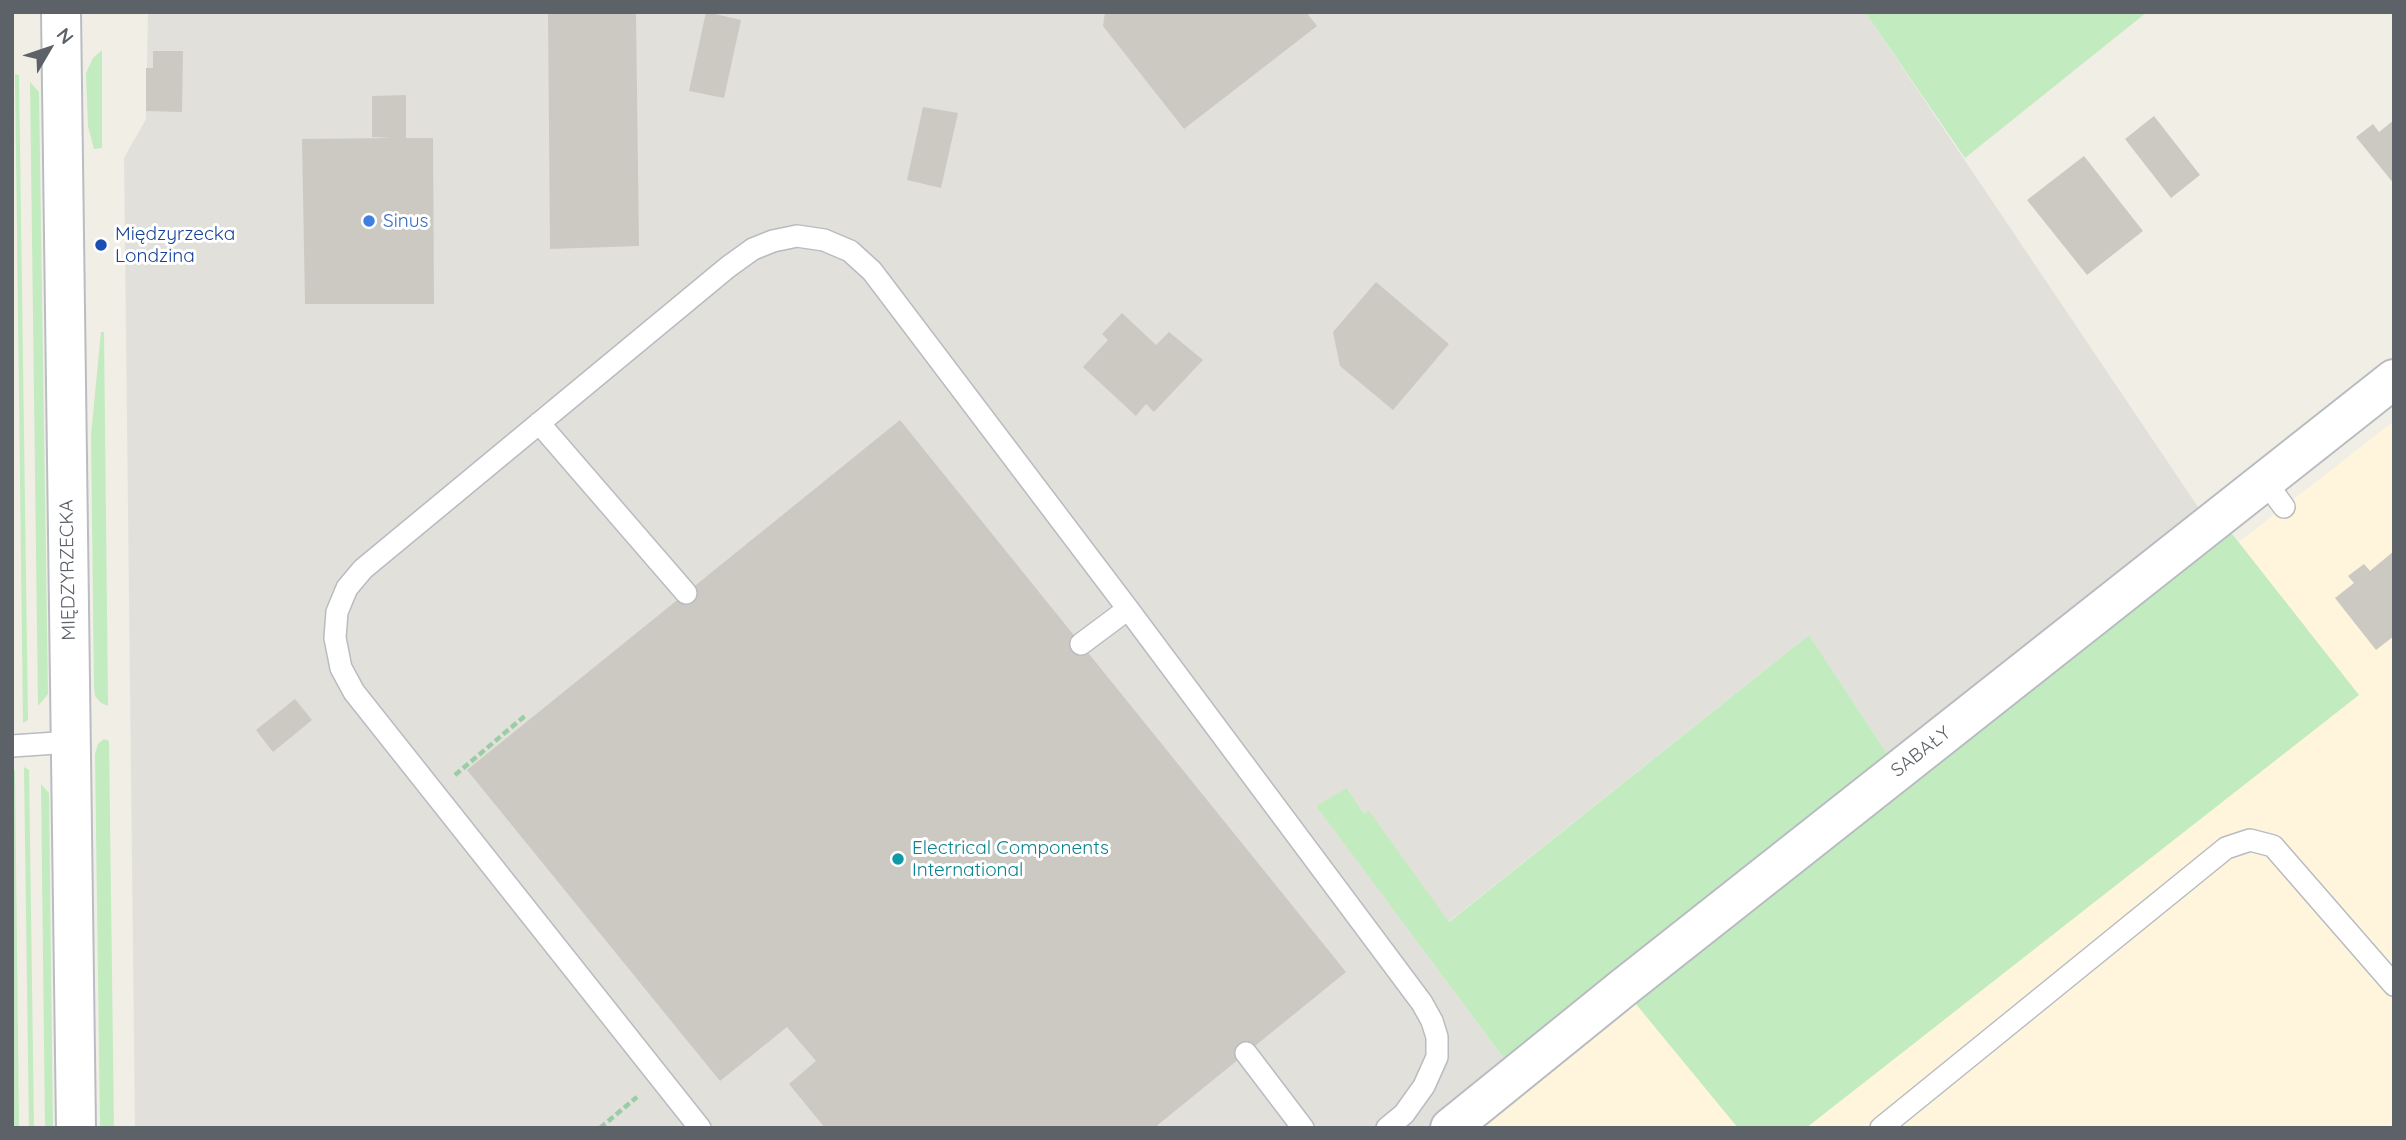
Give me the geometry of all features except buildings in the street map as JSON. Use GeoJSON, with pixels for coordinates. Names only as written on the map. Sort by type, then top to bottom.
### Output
{"type":"FeatureCollection","features":[{"type":"Feature","properties":{"kind":"street","name":"MIĘDZYRZECKA"},"geometry":{"type":"LineString","coordinates":[[61,12],[76,1128]]}},
{"type":"Feature","properties":{"kind":"street","name":"SABAŁY"},"geometry":{"type":"LineString","coordinates":[[1450,1128],[1899,769],[2275,494],[2394,379]]}},
{"type":"Feature","properties":{"kind":"lane"},"geometry":{"type":"LineString","coordinates":[[697,1127],[354,692],[341,668],[335,638],[337,612],[347,588],[363,569],[728,267],[753,249],[797,236],[824,240],[850,251],[872,271],[1422,1003],[1437,1037],[1437,1057],[1418,1095],[1404,1114],[1387,1128]]}},
{"type":"Feature","properties":{"kind":"lane"},"geometry":{"type":"LineString","coordinates":[[539,423],[686,593]]}},
{"type":"Feature","properties":{"kind":"lane"},"geometry":{"type":"LineString","coordinates":[[1081,644],[1128,609]]}},
{"type":"Feature","properties":{"kind":"lane"},"geometry":{"type":"LineString","coordinates":[[12,746],[71,742]]}},
{"type":"Feature","properties":{"kind":"lane"},"geometry":{"type":"LineString","coordinates":[[1881,1128],[2226,848],[2250,840],[2273,846],[2394,985]]}},
{"type":"Feature","properties":{"kind":"lane"},"geometry":{"type":"LineString","coordinates":[[1246,1053],[1303,1128]]}},
{"type":"Feature","properties":{"kind":"shaded area"},"geometry":{"type":"Polygon","coordinates":[[[148,12],[1865,12],[2200,510],[1892,761],[1809,635],[1448,922],[1369,812],[1364,814],[1348,789],[1316,806],[1509,1065],[1426,1128],[135,1128],[124,158],[146,119],[148,12]]]}},
{"type":"Feature","properties":{"kind":"shaded area"},"geometry":{"type":"Polygon","coordinates":[[[2394,421],[2394,1128],[1806,1128],[2358,695],[2239,542],[2394,421]]]}},
{"type":"Feature","properties":{"kind":"shaded area"},"geometry":{"type":"Polygon","coordinates":[[[1631,998],[1738,1128],[1467,1128],[1631,998]]]}},
{"type":"Feature","properties":{"kind":"green space"},"geometry":{"type":"Polygon","coordinates":[[[1865,12],[2147,12],[1965,158],[1865,12]]]}},
{"type":"Feature","properties":{"kind":"green space"},"geometry":{"type":"Polygon","coordinates":[[[102,50],[102,148],[94,149],[88,126],[86,73],[93,58],[102,50]]]}},
{"type":"Feature","properties":{"kind":"green space"},"geometry":{"type":"Polygon","coordinates":[[[15,74],[19,75],[28,720],[23,723],[15,74]]]}},
{"type":"Feature","properties":{"kind":"green space"},"geometry":{"type":"Polygon","coordinates":[[[30,82],[39,92],[48,694],[38,706],[30,82]]]}},
{"type":"Feature","properties":{"kind":"green space"},"geometry":{"type":"Polygon","coordinates":[[[101,332],[104,332],[108,706],[95,696],[94,686],[91,435],[101,332]]]}},
{"type":"Feature","properties":{"kind":"green space"},"geometry":{"type":"Polygon","coordinates":[[[2225,525],[2359,695],[1806,1128],[1738,1128],[1631,998],[2225,525]]]}},
{"type":"Feature","properties":{"kind":"green space"},"geometry":{"type":"Polygon","coordinates":[[[1809,635],[1892,761],[1509,1065],[1316,806],[1347,788],[1364,814],[1369,811],[1449,922],[1809,635]]]}},
{"type":"Feature","properties":{"kind":"green space"},"geometry":{"type":"Polygon","coordinates":[[[104,739],[109,741],[114,1128],[100,1128],[95,754],[98,744],[104,739]]]}},
{"type":"Feature","properties":{"kind":"green space"},"geometry":{"type":"Polygon","coordinates":[[[12,766],[15,771],[19,1128],[12,1128],[12,766]]]}},
{"type":"Feature","properties":{"kind":"green space"},"geometry":{"type":"Polygon","coordinates":[[[24,767],[29,770],[34,1128],[29,1128],[24,767]]]}},
{"type":"Feature","properties":{"kind":"green space"},"geometry":{"type":"Polygon","coordinates":[[[41,784],[49,793],[53,1128],[45,1128],[41,784]]]}},
{"type":"Feature","properties":{"kind":"place","name":"Sinus"},"geometry":{"type":"Point","coordinates":[369,221]}},
{"type":"Feature","properties":{"kind":"place","name":"Międzyrzecka Londzina"},"geometry":{"type":"Point","coordinates":[101,245]}},
{"type":"Feature","properties":{"kind":"place","name":"Electrical Components International"},"geometry":{"type":"Point","coordinates":[898,859]}}]}
